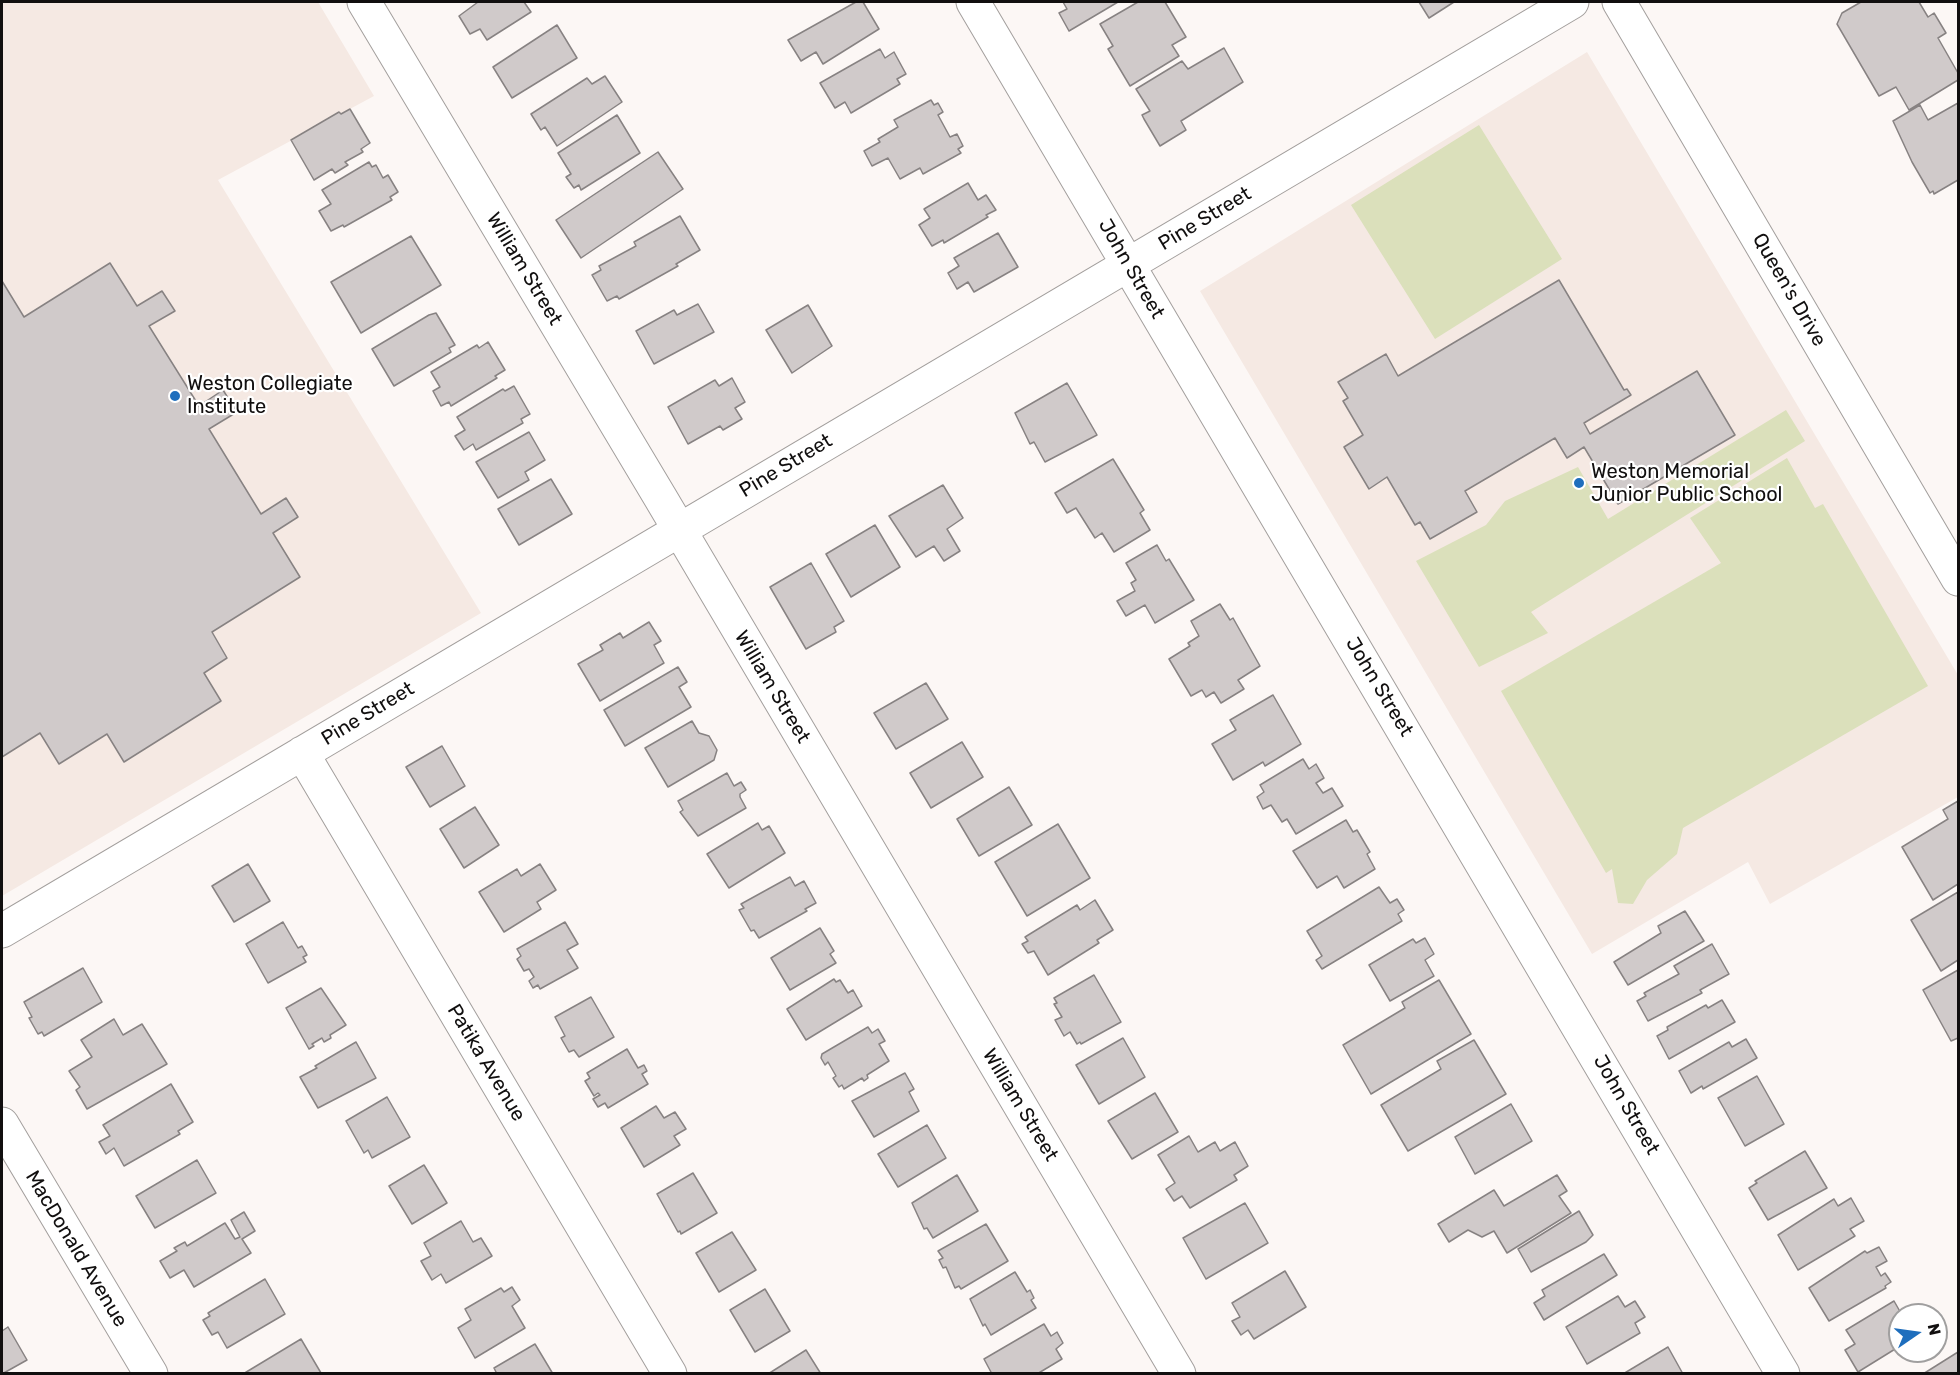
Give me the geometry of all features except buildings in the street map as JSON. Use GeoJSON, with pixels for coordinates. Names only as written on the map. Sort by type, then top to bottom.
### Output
{"type":"FeatureCollection","features":[{"type":"Feature","properties":{"kind":"street","name":"William Street"},"geometry":{"type":"LineString","coordinates":[[364,2],[1179,1374]]}},
{"type":"Feature","properties":{"kind":"street","name":"John Street"},"geometry":{"type":"LineString","coordinates":[[973,2],[1783,1374]]}},
{"type":"Feature","properties":{"kind":"street","name":"Pine Street"},"geometry":{"type":"LineString","coordinates":[[2,931],[1572,2]]}},
{"type":"Feature","properties":{"kind":"street","name":"Queen's Drive"},"geometry":{"type":"LineString","coordinates":[[1619,2],[1959,579]]}},
{"type":"Feature","properties":{"kind":"street","name":"Patika Avenue"},"geometry":{"type":"LineString","coordinates":[[302,753],[670,1374]]}},
{"type":"Feature","properties":{"kind":"street","name":"MacDonald Avenue"},"geometry":{"type":"LineString","coordinates":[[2,1124],[151,1374]]}},
{"type":"Feature","properties":{"kind":"shaded area","name":"Weston Collegiate Institute"},"geometry":{"type":"Polygon","coordinates":[[[2,2],[318,2],[374,96],[218,180],[481,613],[2,896],[2,2]]]}},
{"type":"Feature","properties":{"kind":"shaded area","name":"Weston Memorial Junior Public School"},"geometry":{"type":"Polygon","coordinates":[[[1587,52],[1958,675],[1958,797],[1770,904],[1748,862],[1592,954],[1200,291],[1587,52]]]}},
{"type":"Feature","properties":{"kind":"green space"},"geometry":{"type":"Polygon","coordinates":[[[1479,125],[1562,259],[1435,339],[1351,205],[1479,125]]]}},
{"type":"Feature","properties":{"kind":"green space"},"geometry":{"type":"Polygon","coordinates":[[[1786,410],[1805,441],[1531,612],[1548,633],[1479,667],[1416,561],[1486,525],[1505,501],[1578,467],[1608,519],[1786,410]]]}},
{"type":"Feature","properties":{"kind":"green space"},"geometry":{"type":"Polygon","coordinates":[[[1787,458],[1815,508],[1823,504],[1928,686],[1683,828],[1677,854],[1647,880],[1633,904],[1618,903],[1612,869],[1606,873],[1501,691],[1721,563],[1690,518],[1787,458]]]}},
{"type":"Feature","properties":{"kind":"place","name":"Weston Collegiate Institute"},"geometry":{"type":"Point","coordinates":[175,396]}},
{"type":"Feature","properties":{"kind":"place","name":"Weston Memorial Junior Public School"},"geometry":{"type":"Point","coordinates":[1579,483]}}]}
